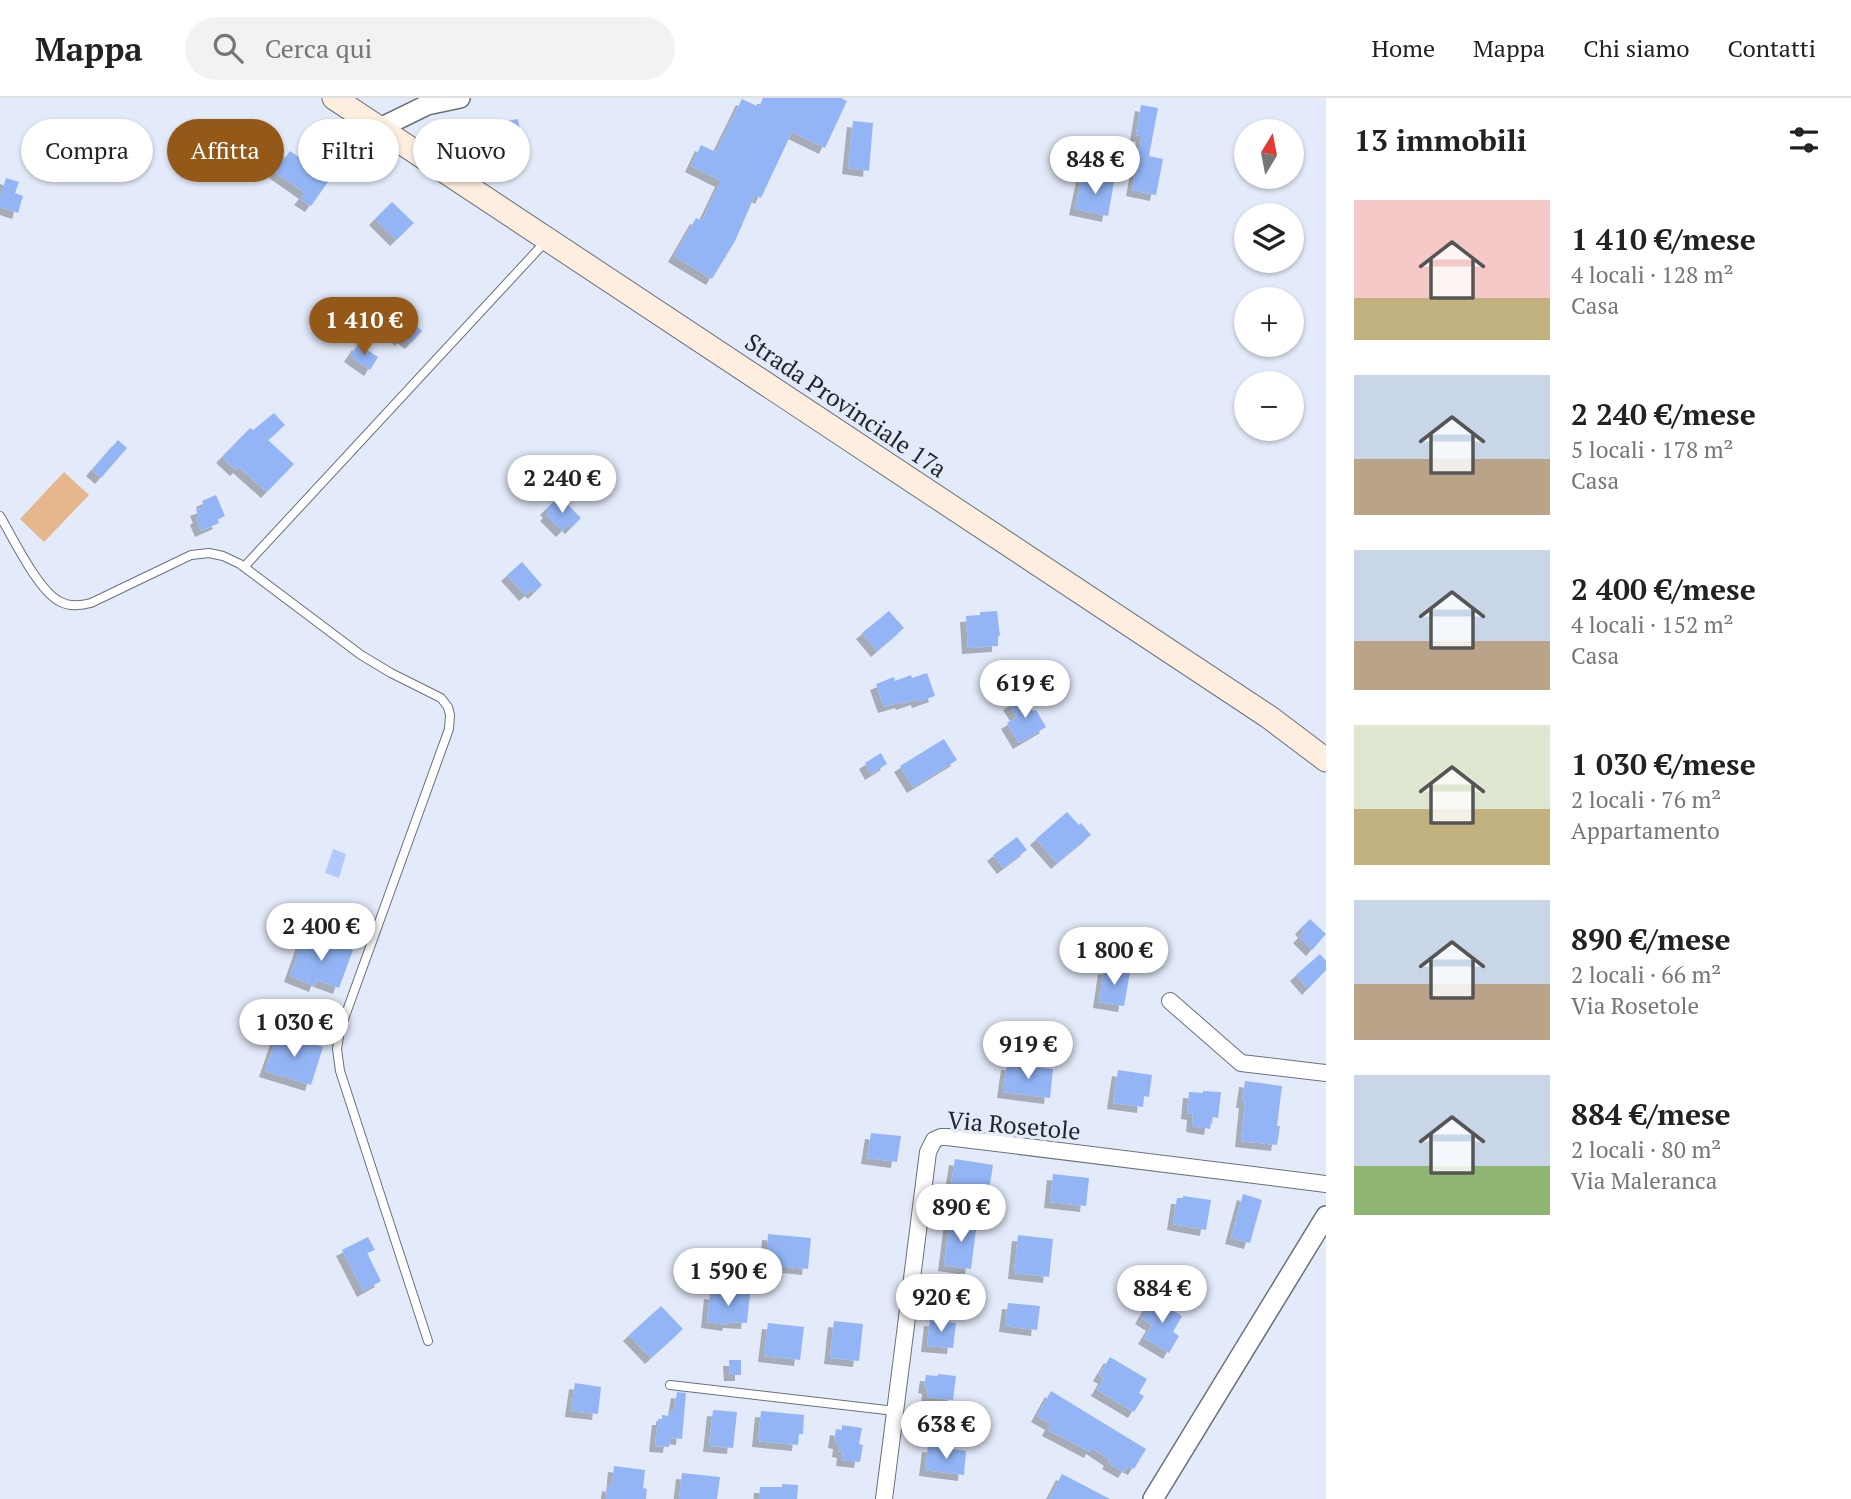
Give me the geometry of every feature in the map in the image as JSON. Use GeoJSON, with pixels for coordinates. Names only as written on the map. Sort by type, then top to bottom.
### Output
{"type":"FeatureCollection","features":[{"type":"Feature","properties":{"kind":"main road","name":"Strada Provinciale 17a"},"geometry":{"type":"LineString","coordinates":[[334,98],[366,119]]}},
{"type":"Feature","properties":{"kind":"main road","name":"Strada Provinciale 17a"},"geometry":{"type":"LineString","coordinates":[[399,141],[1269,717],[1326,760]]}},
{"type":"Feature","properties":{"kind":"street"},"geometry":{"type":"LineString","coordinates":[[398,119],[427,105],[460,98]]}},
{"type":"Feature","properties":{"kind":"street"},"geometry":{"type":"LineString","coordinates":[[1170,1001],[1241,1063],[1326,1073]]}},
{"type":"Feature","properties":{"kind":"street","name":"Via Rosetole"},"geometry":{"type":"LineString","coordinates":[[884,1499],[928,1152],[931,1143],[937,1138],[947,1137],[1326,1184]]}},
{"type":"Feature","properties":{"kind":"street"},"geometry":{"type":"LineString","coordinates":[[1153,1499],[1326,1216]]}},
{"type":"Feature","properties":{"kind":"lane"},"geometry":{"type":"LineString","coordinates":[[244,567],[548,239]]}},
{"type":"Feature","properties":{"kind":"lane"},"geometry":{"type":"LineString","coordinates":[[0,516],[42,586],[54,598],[66,604],[91,604],[191,555],[216,554],[232,559],[361,655],[441,698],[448,707],[449,729],[340,1030],[337,1049],[341,1071],[428,1341]]}},
{"type":"Feature","properties":{"kind":"lane"},"geometry":{"type":"LineString","coordinates":[[670,1385],[895,1411]]}},
{"type":"Feature","properties":{"kind":"shaded area"},"geometry":{"type":"Polygon","coordinates":[[[64,472],[89,495],[44,542],[20,519],[64,472]]]}},
{"type":"Feature","properties":{"kind":"water"},"geometry":{"type":"Polygon","coordinates":[[[333,849],[346,854],[339,878],[325,873],[333,849]]]}},
{"type":"Feature","properties":{"kind":"building"},"geometry":{"type":"Polygon","coordinates":[[[763,98],[841,98],[847,101],[825,148],[792,132],[761,198],[755,195],[735,241],[712,279],[674,256],[696,218],[702,221],[721,181],[691,166],[701,145],[716,152],[742,99],[759,107],[763,98]]]}},
{"type":"Feature","properties":{"kind":"building"},"geometry":{"type":"Polygon","coordinates":[[[1141,105],[1158,108],[1149,156],[1163,159],[1156,195],[1132,190],[1142,136],[1136,135],[1141,105]]]}},
{"type":"Feature","properties":{"kind":"building"},"geometry":{"type":"Polygon","coordinates":[[[853,121],[873,123],[869,171],[848,168],[853,121]]]}},
{"type":"Feature","properties":{"kind":"building"},"geometry":{"type":"Polygon","coordinates":[[[290,151],[298,156],[298,182],[328,182],[311,206],[300,199],[305,193],[284,178],[284,159],[290,151]]]}},
{"type":"Feature","properties":{"kind":"building"},"geometry":{"type":"Polygon","coordinates":[[[1082,176],[1114,182],[1108,216],[1075,209],[1082,176]]]}},
{"type":"Feature","properties":{"kind":"building"},"geometry":{"type":"Polygon","coordinates":[[[6,178],[19,182],[15,193],[23,196],[18,213],[0,207],[6,178]]]}},
{"type":"Feature","properties":{"kind":"building"},"geometry":{"type":"Polygon","coordinates":[[[392,202],[414,223],[396,240],[375,219],[392,202]]]}},
{"type":"Feature","properties":{"kind":"building"},"geometry":{"type":"Polygon","coordinates":[[[396,303],[417,322],[415,324],[422,331],[411,343],[403,337],[401,340],[394,333],[390,337],[378,326],[396,303]]]}},
{"type":"Feature","properties":{"kind":"building"},"geometry":{"type":"Polygon","coordinates":[[[358,344],[378,357],[370,370],[350,356],[358,344]]]}},
{"type":"Feature","properties":{"kind":"building"},"geometry":{"type":"Polygon","coordinates":[[[274,413],[285,425],[268,440],[294,464],[267,492],[239,467],[236,470],[222,457],[250,428],[253,430],[274,413]]]}},
{"type":"Feature","properties":{"kind":"building"},"geometry":{"type":"Polygon","coordinates":[[[118,440],[127,448],[101,478],[92,470],[118,440]]]}},
{"type":"Feature","properties":{"kind":"building"},"geometry":{"type":"Polygon","coordinates":[[[216,495],[225,516],[217,520],[219,523],[201,531],[196,510],[204,507],[202,501],[216,495]]]}},
{"type":"Feature","properties":{"kind":"building"},"geometry":{"type":"Polygon","coordinates":[[[561,498],[581,518],[571,528],[568,525],[562,531],[546,515],[549,512],[546,509],[561,498]]]}},
{"type":"Feature","properties":{"kind":"building"},"geometry":{"type":"Polygon","coordinates":[[[522,562],[542,585],[534,593],[531,590],[525,595],[507,575],[522,562]]]}},
{"type":"Feature","properties":{"kind":"building"},"geometry":{"type":"Polygon","coordinates":[[[889,611],[904,628],[877,651],[862,633],[889,611]]]}},
{"type":"Feature","properties":{"kind":"building"},"geometry":{"type":"Polygon","coordinates":[[[997,611],[1000,636],[998,646],[968,648],[966,616],[997,611]]]}},
{"type":"Feature","properties":{"kind":"building"},"geometry":{"type":"Polygon","coordinates":[[[927,673],[935,696],[918,702],[917,699],[884,707],[876,684],[894,677],[895,681],[927,673]]]}},
{"type":"Feature","properties":{"kind":"building"},"geometry":{"type":"Polygon","coordinates":[[[1024,695],[1046,727],[1019,743],[1007,723],[1017,717],[1009,704],[1024,695]]]}},
{"type":"Feature","properties":{"kind":"building"},"geometry":{"type":"Polygon","coordinates":[[[944,739],[957,760],[913,787],[900,766],[944,739]]]}},
{"type":"Feature","properties":{"kind":"building"},"geometry":{"type":"Polygon","coordinates":[[[881,753],[887,764],[871,774],[865,763],[881,753]]]}},
{"type":"Feature","properties":{"kind":"building"},"geometry":{"type":"Polygon","coordinates":[[[1067,812],[1091,835],[1057,863],[1036,839],[1067,812]]]}},
{"type":"Feature","properties":{"kind":"building"},"geometry":{"type":"Polygon","coordinates":[[[1017,837],[1027,850],[1003,868],[993,855],[1017,837]]]}},
{"type":"Feature","properties":{"kind":"building"},"geometry":{"type":"Polygon","coordinates":[[[1310,919],[1326,934],[1312,950],[1299,937],[1304,932],[1301,928],[1310,919]]]}},
{"type":"Feature","properties":{"kind":"building"},"geometry":{"type":"Polygon","coordinates":[[[303,939],[323,946],[325,939],[353,950],[339,988],[317,980],[315,986],[290,976],[303,939]]]}},
{"type":"Feature","properties":{"kind":"building"},"geometry":{"type":"Polygon","coordinates":[[[1320,954],[1326,961],[1326,970],[1308,989],[1296,975],[1320,954]]]}},
{"type":"Feature","properties":{"kind":"building"},"geometry":{"type":"Polygon","coordinates":[[[1104,968],[1130,972],[1124,1006],[1099,1002],[1104,968]]]}},
{"type":"Feature","properties":{"kind":"building"},"geometry":{"type":"Polygon","coordinates":[[[278,1033],[323,1047],[311,1085],[265,1071],[278,1033]]]}},
{"type":"Feature","properties":{"kind":"building"},"geometry":{"type":"Polygon","coordinates":[[[1007,1064],[1053,1069],[1050,1098],[1003,1092],[1007,1064]]]}},
{"type":"Feature","properties":{"kind":"building"},"geometry":{"type":"Polygon","coordinates":[[[1118,1070],[1152,1075],[1149,1097],[1144,1096],[1143,1107],[1113,1103],[1118,1070]]]}},
{"type":"Feature","properties":{"kind":"building"},"geometry":{"type":"Polygon","coordinates":[[[1245,1081],[1282,1086],[1277,1145],[1241,1141],[1245,1081]]]}},
{"type":"Feature","properties":{"kind":"building"},"geometry":{"type":"Polygon","coordinates":[[[1189,1092],[1221,1092],[1218,1118],[1212,1117],[1210,1129],[1192,1126],[1193,1114],[1187,1113],[1189,1092]]]}},
{"type":"Feature","properties":{"kind":"building"},"geometry":{"type":"Polygon","coordinates":[[[871,1133],[901,1136],[897,1162],[867,1158],[871,1133]]]}},
{"type":"Feature","properties":{"kind":"building"},"geometry":{"type":"Polygon","coordinates":[[[955,1159],[993,1165],[988,1197],[950,1191],[955,1159]]]}},
{"type":"Feature","properties":{"kind":"building"},"geometry":{"type":"Polygon","coordinates":[[[1053,1174],[1089,1178],[1086,1206],[1050,1202],[1053,1174]]]}},
{"type":"Feature","properties":{"kind":"building"},"geometry":{"type":"Polygon","coordinates":[[[1243,1194],[1262,1200],[1250,1243],[1231,1238],[1243,1194]]]}},
{"type":"Feature","properties":{"kind":"building"},"geometry":{"type":"Polygon","coordinates":[[[1183,1196],[1211,1200],[1206,1230],[1173,1224],[1177,1198],[1183,1196]]]}},
{"type":"Feature","properties":{"kind":"building"},"geometry":{"type":"Polygon","coordinates":[[[950,1218],[977,1222],[971,1269],[944,1265],[950,1218]]]}},
{"type":"Feature","properties":{"kind":"building"},"geometry":{"type":"Polygon","coordinates":[[[768,1234],[811,1238],[808,1269],[766,1265],[768,1234]]]}},
{"type":"Feature","properties":{"kind":"building"},"geometry":{"type":"Polygon","coordinates":[[[1018,1235],[1053,1239],[1049,1277],[1014,1273],[1018,1235]]]}},
{"type":"Feature","properties":{"kind":"building"},"geometry":{"type":"Polygon","coordinates":[[[368,1237],[375,1250],[367,1253],[381,1281],[363,1291],[342,1250],[368,1237]]]}},
{"type":"Feature","properties":{"kind":"building"},"geometry":{"type":"Polygon","coordinates":[[[731,1292],[750,1294],[747,1323],[729,1322],[728,1325],[707,1322],[710,1293],[731,1295],[731,1292]]]}},
{"type":"Feature","properties":{"kind":"building"},"geometry":{"type":"Polygon","coordinates":[[[1153,1298],[1182,1316],[1173,1332],[1179,1336],[1169,1353],[1144,1338],[1152,1325],[1141,1318],[1153,1298]]]}},
{"type":"Feature","properties":{"kind":"building"},"geometry":{"type":"Polygon","coordinates":[[[1008,1303],[1040,1306],[1037,1330],[1005,1326],[1008,1303]]]}},
{"type":"Feature","properties":{"kind":"building"},"geometry":{"type":"Polygon","coordinates":[[[661,1306],[683,1329],[651,1358],[629,1335],[661,1306]]]}},
{"type":"Feature","properties":{"kind":"building"},"geometry":{"type":"Polygon","coordinates":[[[930,1320],[956,1323],[953,1348],[927,1346],[930,1320]]]}},
{"type":"Feature","properties":{"kind":"building"},"geometry":{"type":"Polygon","coordinates":[[[834,1321],[863,1324],[859,1361],[830,1358],[834,1321]]]}},
{"type":"Feature","properties":{"kind":"building"},"geometry":{"type":"Polygon","coordinates":[[[768,1323],[804,1327],[800,1360],[764,1356],[768,1323]]]}},
{"type":"Feature","properties":{"kind":"building"},"geometry":{"type":"Polygon","coordinates":[[[1110,1357],[1147,1379],[1139,1393],[1144,1396],[1134,1412],[1097,1390],[1104,1378],[1099,1375],[1110,1357]]]}},
{"type":"Feature","properties":{"kind":"building"},"geometry":{"type":"Polygon","coordinates":[[[729,1360],[741,1360],[741,1375],[730,1375],[729,1360]]]}},
{"type":"Feature","properties":{"kind":"building"},"geometry":{"type":"Polygon","coordinates":[[[926,1375],[956,1376],[953,1400],[927,1397],[928,1388],[924,1387],[926,1375]]]}},
{"type":"Feature","properties":{"kind":"building"},"geometry":{"type":"Polygon","coordinates":[[[575,1383],[601,1387],[598,1414],[571,1411],[575,1383]]]}},
{"type":"Feature","properties":{"kind":"building"},"geometry":{"type":"Polygon","coordinates":[[[1051,1391],[1146,1449],[1134,1469],[1128,1466],[1124,1472],[1108,1463],[1110,1460],[1092,1448],[1090,1452],[1048,1430],[1051,1424],[1037,1416],[1051,1391]]]}},
{"type":"Feature","properties":{"kind":"building"},"geometry":{"type":"Polygon","coordinates":[[[677,1392],[686,1393],[682,1439],[670,1438],[669,1447],[655,1446],[658,1419],[662,1419],[662,1415],[670,1416],[670,1410],[674,1410],[677,1392]]]}},
{"type":"Feature","properties":{"kind":"building"},"geometry":{"type":"Polygon","coordinates":[[[713,1410],[737,1412],[733,1448],[709,1446],[713,1410]]]}},
{"type":"Feature","properties":{"kind":"building"},"geometry":{"type":"Polygon","coordinates":[[[761,1411],[804,1415],[803,1434],[799,1434],[798,1445],[758,1441],[761,1411]]]}},
{"type":"Feature","properties":{"kind":"building"},"geometry":{"type":"Polygon","coordinates":[[[842,1425],[862,1428],[860,1462],[842,1460],[843,1452],[838,1451],[839,1443],[834,1442],[836,1429],[842,1430],[842,1425]]]}},
{"type":"Feature","properties":{"kind":"building"},"geometry":{"type":"Polygon","coordinates":[[[928,1446],[966,1451],[964,1475],[925,1470],[928,1446]]]}},
{"type":"Feature","properties":{"kind":"building"},"geometry":{"type":"Polygon","coordinates":[[[614,1466],[645,1470],[643,1488],[647,1489],[646,1499],[606,1499],[608,1485],[612,1486],[614,1466]]]}},
{"type":"Feature","properties":{"kind":"building"},"geometry":{"type":"Polygon","coordinates":[[[682,1473],[720,1477],[717,1499],[679,1499],[682,1473]]]}},
{"type":"Feature","properties":{"kind":"building"},"geometry":{"type":"Polygon","coordinates":[[[1062,1474],[1110,1499],[1049,1499],[1062,1474]]]}},
{"type":"Feature","properties":{"kind":"building"},"geometry":{"type":"Polygon","coordinates":[[[782,1484],[798,1485],[797,1499],[759,1499],[760,1487],[782,1487],[782,1484]]]}}]}
